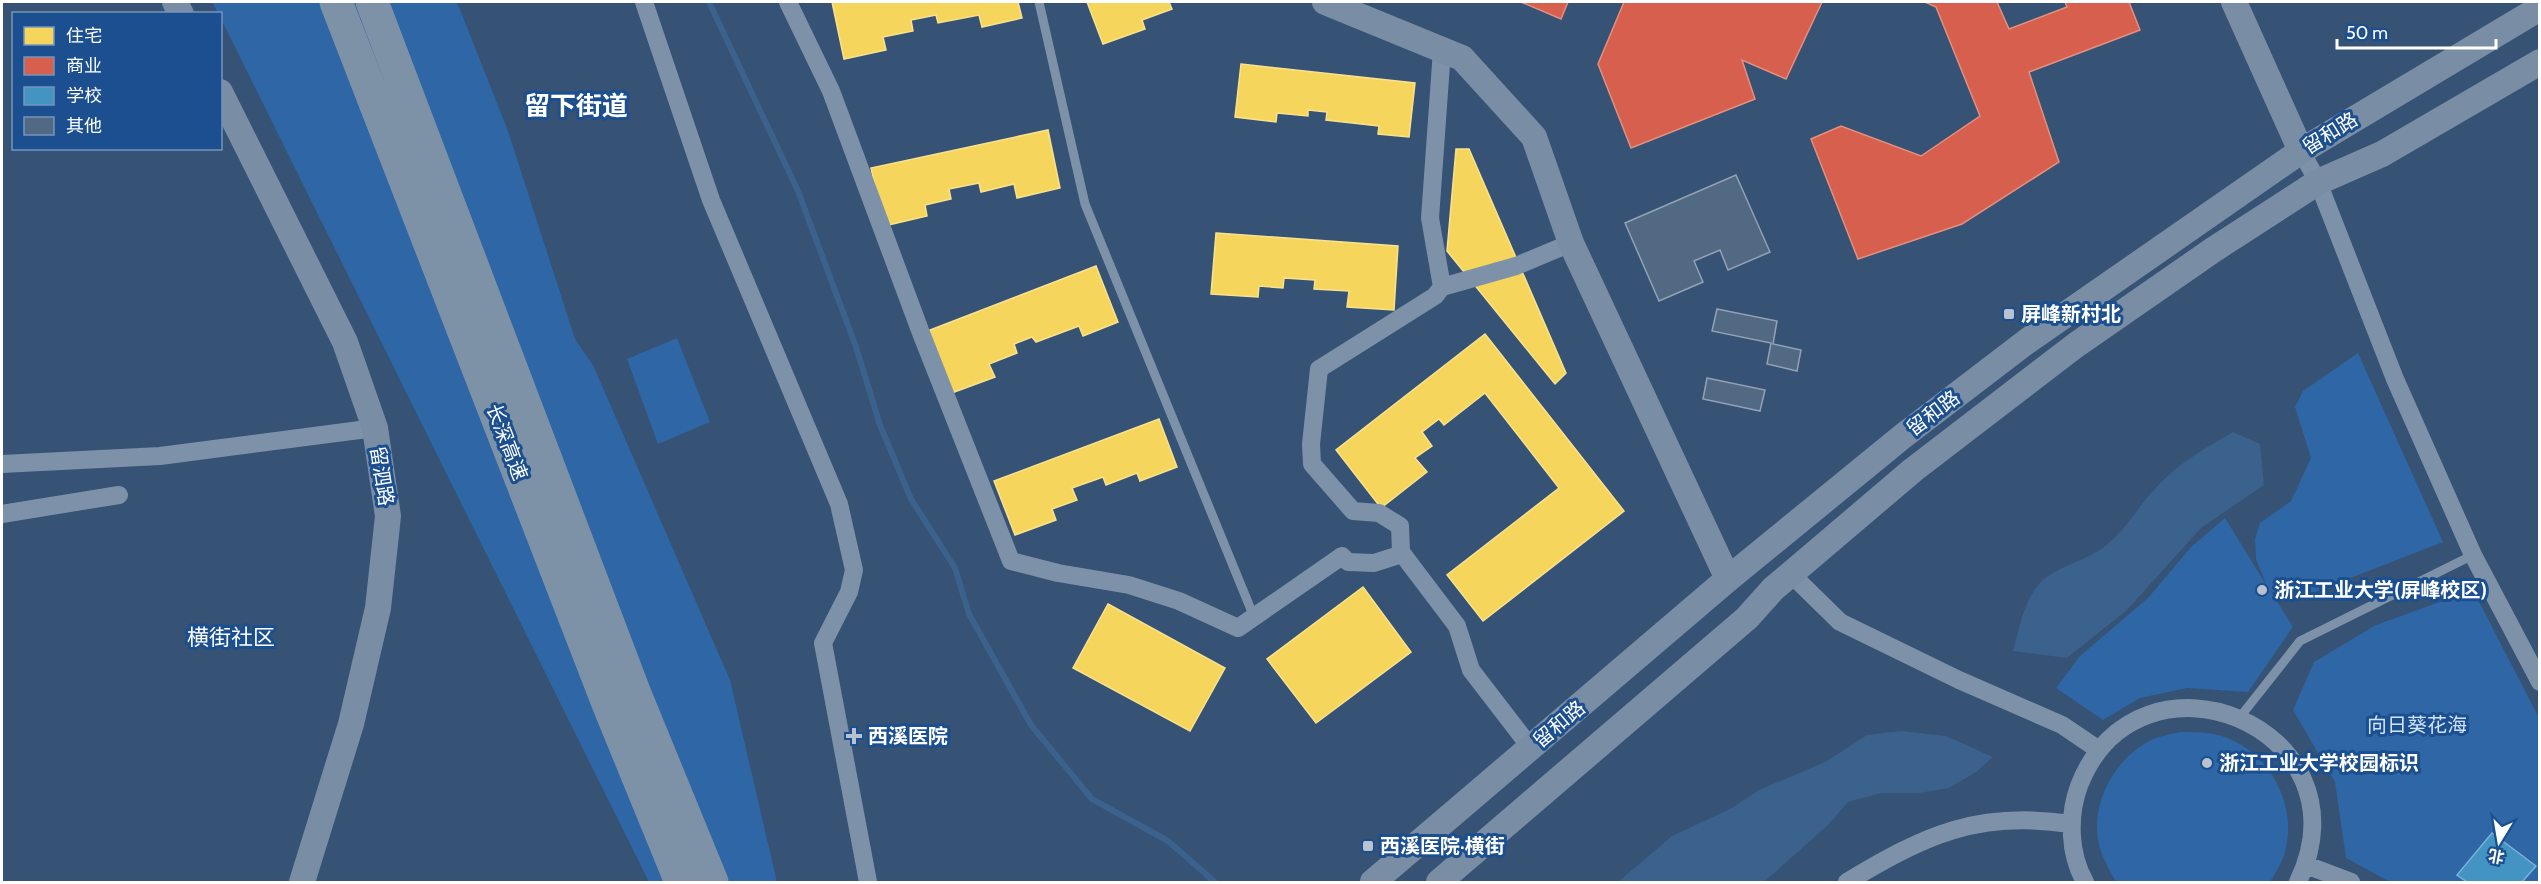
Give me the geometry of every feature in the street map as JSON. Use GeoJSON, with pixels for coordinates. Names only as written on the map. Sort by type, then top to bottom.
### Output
{"type":"FeatureCollection","features":[{"type":"Feature","properties":{"kind":"highway","name":"长深高速"},"geometry":{"type":"LineString","coordinates":[[336,2],[609,706],[681,882]]}},
{"type":"Feature","properties":{"kind":"highway","name":"长深高速"},"geometry":{"type":"LineString","coordinates":[[372,2],[635,694],[712,882]]}},
{"type":"Feature","properties":{"kind":"main road"},"geometry":{"type":"LineString","coordinates":[[1325,2],[1462,58],[1534,137],[1572,243],[1728,579]]}},
{"type":"Feature","properties":{"kind":"main road"},"geometry":{"type":"LineString","coordinates":[[2234,2],[2301,151]]}},
{"type":"Feature","properties":{"kind":"main road","name":"留和路"},"geometry":{"type":"LineString","coordinates":[[1373,882],[1728,579],[1903,436],[2026,342],[2301,151],[2540,8]]}},
{"type":"Feature","properties":{"kind":"main road","name":"留和路"},"geometry":{"type":"LineString","coordinates":[[1439,882],[1747,618],[1773,589],[1913,470],[2076,345],[2213,250],[2318,182],[2382,154],[2540,62]]}},
{"type":"Feature","properties":{"kind":"main road","name":"留泗路"},"geometry":{"type":"LineString","coordinates":[[222,96],[345,342],[375,428],[388,516],[378,608],[351,724],[302,882]]}},
{"type":"Feature","properties":{"kind":"street"},"geometry":{"type":"LineString","coordinates":[[644,2],[711,200],[839,504],[854,570],[849,592],[823,643],[868,882]]}},
{"type":"Feature","properties":{"kind":"street"},"geometry":{"type":"LineString","coordinates":[[788,2],[831,91],[925,344],[1011,561],[1058,573],[1129,585],[1179,602],[1238,628],[1342,556],[1348,562],[1374,563],[1402,554]]}},
{"type":"Feature","properties":{"kind":"street"},"geometry":{"type":"LineString","coordinates":[[1442,50],[1430,218],[1442,287]]}},
{"type":"Feature","properties":{"kind":"street"},"geometry":{"type":"LineString","coordinates":[[2301,151],[2318,182],[2395,379],[2473,555],[2540,682]]}},
{"type":"Feature","properties":{"kind":"street"},"geometry":{"type":"LineString","coordinates":[[1531,748],[1471,670],[1457,626],[1402,554],[1400,526],[1379,513],[1353,511],[1312,464],[1311,444],[1319,369],[1426,302],[1442,287],[1516,266],[1572,243]]}},
{"type":"Feature","properties":{"kind":"street"},"geometry":{"type":"LineString","coordinates":[[2,464],[159,456],[375,428]]}},
{"type":"Feature","properties":{"kind":"street"},"geometry":{"type":"LineString","coordinates":[[2,514],[119,495]]}},
{"type":"Feature","properties":{"kind":"street"},"geometry":{"type":"LineString","coordinates":[[1791,574],[1840,622],[2062,725],[2099,750]]}},
{"type":"Feature","properties":{"kind":"street"},"geometry":{"type":"LineString","coordinates":[[2085,882],[2073,850],[2071,824],[2075,797],[2084,772],[2099,750],[2122,729],[2159,712],[2179,708],[2210,708],[2240,717],[2266,732],[2287,753],[2302,778],[2311,807],[2312,836],[2307,865],[2298,882]]}},
{"type":"Feature","properties":{"kind":"street"},"geometry":{"type":"LineString","coordinates":[[1858,880],[1925,839],[1972,824],[2032,819],[2071,824]]}},
{"type":"Feature","properties":{"kind":"street"},"geometry":{"type":"LineString","coordinates":[[2307,865],[2351,882]]}},
{"type":"Feature","properties":{"kind":"lane"},"geometry":{"type":"LineString","coordinates":[[1039,2],[1085,204],[1254,617]]}},
{"type":"Feature","properties":{"kind":"lane"},"geometry":{"type":"LineString","coordinates":[[2240,717],[2300,640],[2473,555]]}},
{"type":"Feature","properties":{"kind":"green space"},"geometry":{"type":"Polygon","coordinates":[[[212,2],[457,2],[508,131],[575,339],[593,365],[730,680],[777,882],[649,882],[222,21],[222,12],[217,12],[212,2]]]}},
{"type":"Feature","properties":{"kind":"green space"},"geometry":{"type":"Polygon","coordinates":[[[677,338],[710,422],[658,444],[627,359],[677,338]]]}},
{"type":"Feature","properties":{"kind":"green space"},"geometry":{"type":"Polygon","coordinates":[[[2358,353],[2443,542],[2289,602],[2270,590],[2293,627],[2248,692],[2187,688],[2140,698],[2103,720],[2056,688],[2080,656],[2148,598],[2191,547],[2225,518],[2267,586],[2256,559],[2255,539],[2260,523],[2291,501],[2311,458],[2295,407],[2303,391],[2358,353]]]}},
{"type":"Feature","properties":{"kind":"green space","name":"向日葵花海"},"geometry":{"type":"Polygon","coordinates":[[[2473,590],[2539,718],[2539,882],[2390,882],[2346,858],[2335,782],[2293,710],[2314,662],[2376,625],[2473,590]]]}},
{"type":"Feature","properties":{"kind":"green space"},"geometry":{"type":"Polygon","coordinates":[[[2180,732],[2201,732],[2228,738],[2249,750],[2272,775],[2286,807],[2288,824],[2283,858],[2270,882],[2116,882],[2103,857],[2097,837],[2098,816],[2105,789],[2120,765],[2141,746],[2153,739],[2180,732]]]}},
{"type":"Feature","properties":{"kind":"shaded area"},"geometry":{"type":"Polygon","coordinates":[[[2233,432],[2260,444],[2264,485],[2201,528],[2127,610],[2067,658],[2013,651],[2026,606],[2040,583],[2055,572],[2104,547],[2118,535],[2152,492],[2170,474],[2233,432]]]}},
{"type":"Feature","properties":{"kind":"shaded area"},"geometry":{"type":"Polygon","coordinates":[[[1901,731],[1946,736],[1993,757],[1976,772],[1949,788],[1919,793],[1881,793],[1848,802],[1828,825],[1764,882],[1618,882],[1672,836],[1732,808],[1759,790],[1825,762],[1867,735],[1901,731]]]}},
{"type":"Feature","properties":{"kind":"building: 住宅"},"geometry":{"type":"Polygon","coordinates":[[[832,2],[1018,2],[1022,18],[982,27],[979,15],[938,23],[936,15],[911,20],[913,31],[883,37],[886,50],[844,59],[832,2]]]}},
{"type":"Feature","properties":{"kind":"building: 住宅"},"geometry":{"type":"Polygon","coordinates":[[[1087,2],[1169,2],[1172,9],[1142,20],[1145,29],[1103,44],[1087,2]]]}},
{"type":"Feature","properties":{"kind":"building: 住宅"},"geometry":{"type":"Polygon","coordinates":[[[1241,64],[1415,83],[1409,137],[1378,134],[1379,126],[1326,120],[1327,112],[1308,110],[1308,116],[1277,113],[1276,122],[1235,117],[1241,64]]]}},
{"type":"Feature","properties":{"kind":"building: 住宅"},"geometry":{"type":"Polygon","coordinates":[[[1048,130],[1060,188],[1017,198],[1014,184],[981,192],[979,183],[949,189],[951,199],[925,205],[927,216],[884,226],[871,168],[1048,130]]]}},
{"type":"Feature","properties":{"kind":"building: 住宅"},"geometry":{"type":"Polygon","coordinates":[[[1456,149],[1469,149],[1566,373],[1555,384],[1447,251],[1456,149]]]}},
{"type":"Feature","properties":{"kind":"building: 住宅"},"geometry":{"type":"Polygon","coordinates":[[[1216,233],[1398,246],[1394,310],[1347,307],[1349,291],[1314,289],[1315,280],[1284,278],[1283,288],[1259,286],[1258,297],[1211,294],[1216,233]]]}},
{"type":"Feature","properties":{"kind":"building: 住宅"},"geometry":{"type":"Polygon","coordinates":[[[1096,266],[1118,322],[1083,336],[1079,326],[1036,342],[1032,337],[1014,344],[1017,353],[989,364],[995,377],[949,394],[925,332],[1096,266]]]}},
{"type":"Feature","properties":{"kind":"building: 住宅"},"geometry":{"type":"Polygon","coordinates":[[[1485,334],[1624,511],[1483,621],[1447,575],[1559,488],[1485,393],[1444,425],[1439,419],[1422,432],[1432,446],[1415,458],[1427,472],[1381,508],[1336,450],[1485,334]]]}},
{"type":"Feature","properties":{"kind":"building: 住宅"},"geometry":{"type":"Polygon","coordinates":[[[1159,419],[1177,467],[1140,481],[1137,473],[1106,485],[1103,477],[1072,488],[1077,500],[1052,509],[1056,520],[1015,535],[994,481],[1159,419]]]}},
{"type":"Feature","properties":{"kind":"building: 住宅"},"geometry":{"type":"Polygon","coordinates":[[[1363,587],[1411,652],[1316,723],[1267,659],[1363,587]]]}},
{"type":"Feature","properties":{"kind":"building: 住宅"},"geometry":{"type":"Polygon","coordinates":[[[1108,604],[1225,668],[1190,731],[1073,668],[1108,604]]]}},
{"type":"Feature","properties":{"kind":"building: 商业"},"geometry":{"type":"Polygon","coordinates":[[[1521,2],[1568,2],[1561,19],[1521,2]]]}},
{"type":"Feature","properties":{"kind":"building: 商业"},"geometry":{"type":"Polygon","coordinates":[[[1624,2],[1822,2],[1786,79],[1742,60],[1755,99],[1631,148],[1598,64],[1624,2]]]}},
{"type":"Feature","properties":{"kind":"building: 商业"},"geometry":{"type":"Polygon","coordinates":[[[1925,2],[1997,2],[2009,29],[2067,7],[2065,2],[2129,2],[2140,30],[2029,72],[2059,162],[1962,224],[1858,259],[1811,139],[1841,126],[1921,156],[1980,116],[1936,7],[1925,2]]]}},
{"type":"Feature","properties":{"kind":"building: 学校"},"geometry":{"type":"Polygon","coordinates":[[[2492,833],[2536,866],[2522,882],[2467,882],[2457,875],[2492,833]]]}},
{"type":"Feature","properties":{"kind":"building: 其他"},"geometry":{"type":"Polygon","coordinates":[[[1736,175],[1770,252],[1728,270],[1720,250],[1694,261],[1703,282],[1659,301],[1625,223],[1736,175]]]}},
{"type":"Feature","properties":{"kind":"building: 其他"},"geometry":{"type":"Polygon","coordinates":[[[1717,309],[1777,321],[1773,344],[1801,350],[1797,371],[1767,364],[1771,343],[1712,331],[1717,309]]]}},
{"type":"Feature","properties":{"kind":"building: 其他"},"geometry":{"type":"Polygon","coordinates":[[[1707,378],[1765,390],[1760,411],[1703,399],[1707,378]]]}},
{"type":"Feature","properties":{"kind":"waterway"},"geometry":{"type":"LineString","coordinates":[[709,2],[798,191],[856,347],[880,425],[911,499],[955,568],[969,614],[1031,725],[1092,799],[1168,841],[1215,882]]}},
{"type":"Feature","properties":{"kind":"place","name":"屏峰新村北"},"geometry":{"type":"Point","coordinates":[2009,314]}},
{"type":"Feature","properties":{"kind":"place","name":"浙江工业大学(屏峰校区)"},"geometry":{"type":"Point","coordinates":[2262,590]}},
{"type":"Feature","properties":{"kind":"place","name":"西溪医院"},"geometry":{"type":"Point","coordinates":[854,736]}},
{"type":"Feature","properties":{"kind":"place","name":"浙江工业大学校园标识"},"geometry":{"type":"Point","coordinates":[2207,763]}},
{"type":"Feature","properties":{"kind":"place","name":"西溪医院·横街"},"geometry":{"type":"Point","coordinates":[1368,846]}},
{"type":"Feature","properties":{"kind":"district","name":"留下街道"},"geometry":{"type":"Point","coordinates":[576,106]}},
{"type":"Feature","properties":{"kind":"district","name":"横街社区"},"geometry":{"type":"Point","coordinates":[231,637]}}]}
